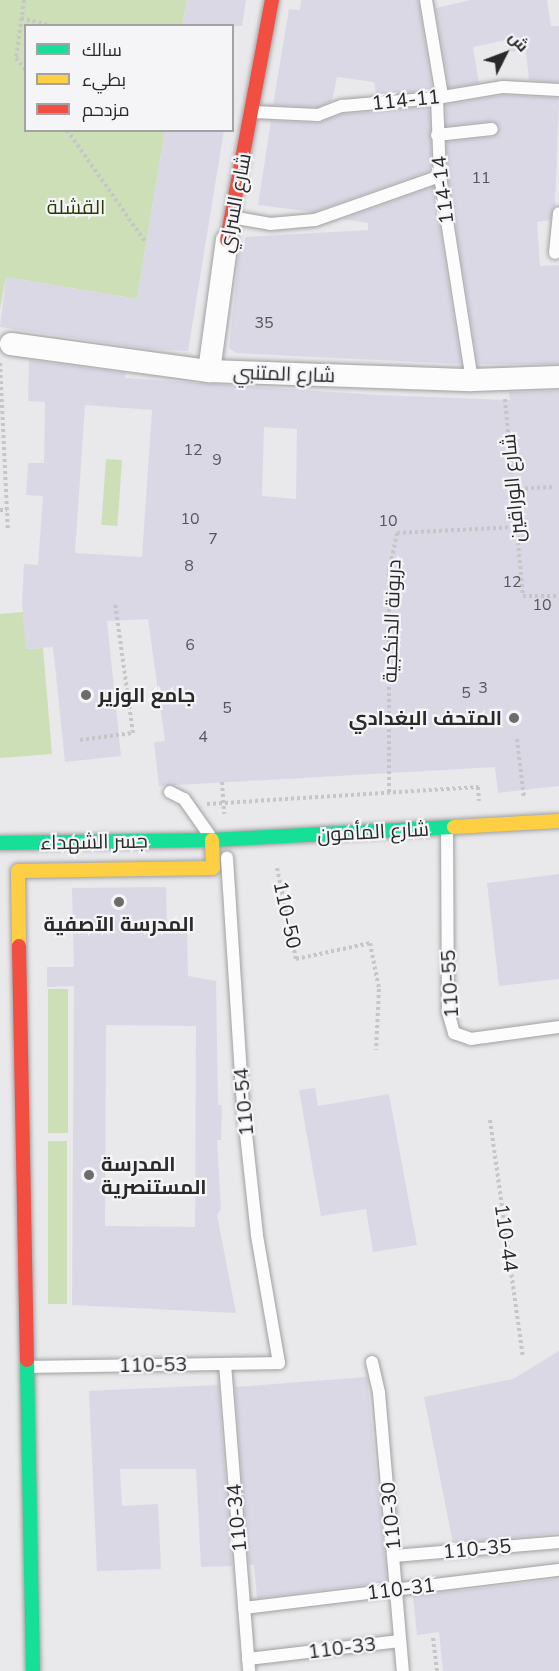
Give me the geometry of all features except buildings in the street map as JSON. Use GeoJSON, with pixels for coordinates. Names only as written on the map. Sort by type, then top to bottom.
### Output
{"type":"FeatureCollection","features":[{"type":"Feature","properties":{"kind":"street","name":"شارع السراي"},"geometry":{"type":"LineString","coordinates":[[209,371],[227,240],[253,112],[272,0]]}},
{"type":"Feature","properties":{"kind":"street","name":"شارع المتنبي"},"geometry":{"type":"LineString","coordinates":[[6,351],[209,371],[472,380],[559,376]]}},
{"type":"Feature","properties":{"kind":"street","name":"شارع المأمون"},"geometry":{"type":"LineString","coordinates":[[188,840],[481,827],[559,821]]}},
{"type":"Feature","properties":{"kind":"street"},"geometry":{"type":"LineString","coordinates":[[33,1671],[18,871],[213,868],[219,839]]}},
{"type":"Feature","properties":{"kind":"street","name":"جسر الشهداء"},"geometry":{"type":"LineString","coordinates":[[0,843],[188,840]]}},
{"type":"Feature","properties":{"kind":"lane","name":"114-14"},"geometry":{"type":"LineString","coordinates":[[426,0],[441,90],[437,98],[440,176],[472,380]]}},
{"type":"Feature","properties":{"kind":"lane","name":"114-11"},"geometry":{"type":"LineString","coordinates":[[253,112],[318,115],[342,106],[437,98],[503,87],[559,90]]}},
{"type":"Feature","properties":{"kind":"lane"},"geometry":{"type":"LineString","coordinates":[[437,135],[492,129]]}},
{"type":"Feature","properties":{"kind":"lane"},"geometry":{"type":"LineString","coordinates":[[231,217],[270,224],[315,220],[440,176]]}},
{"type":"Feature","properties":{"kind":"lane"},"geometry":{"type":"LineString","coordinates":[[555,253],[559,213]]}},
{"type":"Feature","properties":{"kind":"lane"},"geometry":{"type":"LineString","coordinates":[[170,792],[184,799],[219,839]]}},
{"type":"Feature","properties":{"kind":"lane","name":"110-55"},"geometry":{"type":"LineString","coordinates":[[447,828],[448,1012],[454,1033],[471,1039],[559,1027]]}},
{"type":"Feature","properties":{"kind":"lane","name":"110-54"},"geometry":{"type":"LineString","coordinates":[[219,839],[257,1235],[279,1363]]}},
{"type":"Feature","properties":{"kind":"lane","name":"110-30"},"geometry":{"type":"LineString","coordinates":[[372,1362],[379,1392],[403,1671]]}},
{"type":"Feature","properties":{"kind":"lane","name":"110-53"},"geometry":{"type":"LineString","coordinates":[[27,1367],[279,1363]]}},
{"type":"Feature","properties":{"kind":"lane","name":"110-34"},"geometry":{"type":"LineString","coordinates":[[225,1364],[248,1665]]}},
{"type":"Feature","properties":{"kind":"lane","name":"110-35"},"geometry":{"type":"LineString","coordinates":[[394,1556],[559,1542]]}},
{"type":"Feature","properties":{"kind":"lane","name":"110-31"},"geometry":{"type":"LineString","coordinates":[[244,1608],[559,1570]]}},
{"type":"Feature","properties":{"kind":"lane","name":"110-33"},"geometry":{"type":"LineString","coordinates":[[248,1665],[400,1641]]}},
{"type":"Feature","properties":{"kind":"path"},"geometry":{"type":"LineString","coordinates":[[24,0],[16,58],[24,68]]}},
{"type":"Feature","properties":{"kind":"path"},"geometry":{"type":"LineString","coordinates":[[21,18],[46,24]]}},
{"type":"Feature","properties":{"kind":"path"},"geometry":{"type":"LineString","coordinates":[[68,132],[146,243]]}},
{"type":"Feature","properties":{"kind":"path"},"geometry":{"type":"LineString","coordinates":[[6,351],[2,438],[8,531]]}},
{"type":"Feature","properties":{"kind":"path","name":"شارع الوراقين"},"geometry":{"type":"LineString","coordinates":[[504,380],[523,596],[559,596]]}},
{"type":"Feature","properties":{"kind":"path"},"geometry":{"type":"LineString","coordinates":[[513,489],[555,487]]}},
{"type":"Feature","properties":{"kind":"path"},"geometry":{"type":"LineString","coordinates":[[0,510],[7,510]]}},
{"type":"Feature","properties":{"kind":"path","name":"دربونة الدنكجية"},"geometry":{"type":"LineString","coordinates":[[389,792],[389,572],[397,533],[516,527]]}},
{"type":"Feature","properties":{"kind":"path"},"geometry":{"type":"LineString","coordinates":[[80,740],[133,733],[115,604]]}},
{"type":"Feature","properties":{"kind":"path"},"geometry":{"type":"LineString","coordinates":[[517,739],[523,790]]}},
{"type":"Feature","properties":{"kind":"path"},"geometry":{"type":"LineString","coordinates":[[204,804],[478,786],[481,827]]}},
{"type":"Feature","properties":{"kind":"path","name":"110-50"},"geometry":{"type":"LineString","coordinates":[[277,868],[296,959],[370,942],[379,989],[376,1050]]}},
{"type":"Feature","properties":{"kind":"path","name":"110-44"},"geometry":{"type":"LineString","coordinates":[[490,1120],[523,1357]]}},
{"type":"Feature","properties":{"kind":"path"},"geometry":{"type":"LineString","coordinates":[[433,1638],[437,1671]]}},
{"type":"Feature","properties":{"kind":"green space","name":"القشلة"},"geometry":{"type":"Polygon","coordinates":[[[0,0],[187,0],[182,24],[24,24],[24,132],[165,132],[137,299],[6,277],[0,309],[0,0]]]}},
{"type":"Feature","properties":{"kind":"green space"},"geometry":{"type":"Polygon","coordinates":[[[106,459],[122,460],[117,526],[101,525],[106,459]]]}},
{"type":"Feature","properties":{"kind":"green space"},"geometry":{"type":"Polygon","coordinates":[[[23,612],[26,649],[43,648],[52,754],[0,758],[0,614],[23,612]]]}},
{"type":"Feature","properties":{"kind":"green space"},"geometry":{"type":"Polygon","coordinates":[[[48,989],[68,989],[68,1133],[48,1133],[48,989]]]}},
{"type":"Feature","properties":{"kind":"green space"},"geometry":{"type":"Polygon","coordinates":[[[48,1141],[67,1141],[67,1304],[48,1304],[48,1141]]]}},
{"type":"Feature","properties":{"kind":"traffic: fast"},"geometry":{"type":"LineString","coordinates":[[0,843],[212,840],[454,827]]}},
{"type":"Feature","properties":{"kind":"traffic: fast"},"geometry":{"type":"LineString","coordinates":[[27,1360],[33,1671]]}},
{"type":"Feature","properties":{"kind":"traffic: slow"},"geometry":{"type":"LineString","coordinates":[[454,827],[559,821]]}},
{"type":"Feature","properties":{"kind":"traffic: slow"},"geometry":{"type":"LineString","coordinates":[[19,946],[18,871],[213,868],[212,840]]}},
{"type":"Feature","properties":{"kind":"traffic: jam"},"geometry":{"type":"LineString","coordinates":[[227,240],[272,0]]}},
{"type":"Feature","properties":{"kind":"traffic: jam"},"geometry":{"type":"LineString","coordinates":[[19,946],[27,1360]]}},
{"type":"Feature","properties":{"kind":"place","name":"جامع الوزير"},"geometry":{"type":"Point","coordinates":[86,695]}},
{"type":"Feature","properties":{"kind":"place","name":"المتحف البغدادي"},"geometry":{"type":"Point","coordinates":[514,718]}},
{"type":"Feature","properties":{"kind":"place","name":"المدرسة الآصفية"},"geometry":{"type":"Point","coordinates":[119,902]}},
{"type":"Feature","properties":{"kind":"place","name":"المدرسة المستنصرية"},"geometry":{"type":"Point","coordinates":[89,1175]}}]}
